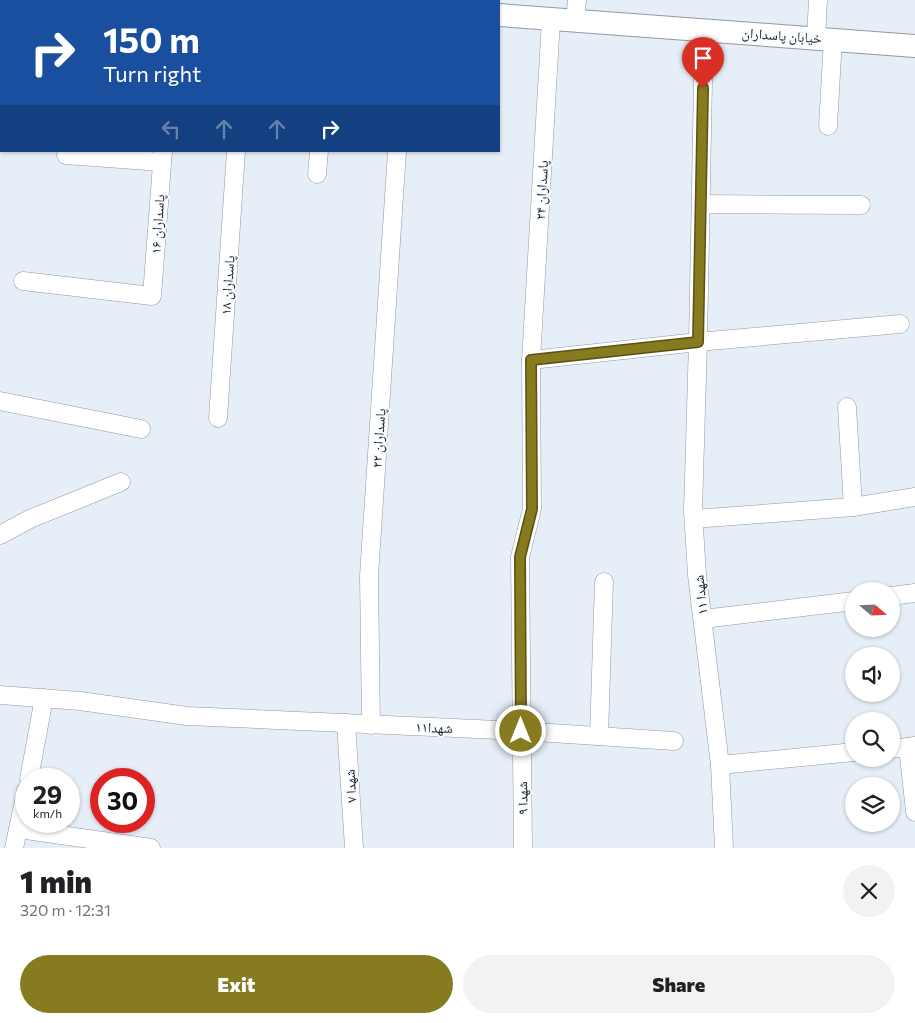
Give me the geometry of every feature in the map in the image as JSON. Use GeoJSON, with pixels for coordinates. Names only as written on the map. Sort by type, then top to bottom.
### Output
{"type":"FeatureCollection","features":[{"type":"Feature","properties":{"kind":"street"},"geometry":{"type":"LineString","coordinates":[[818,0],[824,39],[828,126]]}},
{"type":"Feature","properties":{"kind":"street","name":"خیابان پاسداران"},"geometry":{"type":"LineString","coordinates":[[500,15],[552,20],[576,11],[704,29],[915,46]]}},
{"type":"Feature","properties":{"kind":"street","name":"پاسداران ۲۴"},"geometry":{"type":"LineString","coordinates":[[531,360],[552,20]]}},
{"type":"Feature","properties":{"kind":"street","name":"شهدا ۱۱"},"geometry":{"type":"LineString","coordinates":[[704,29],[694,519],[697,575],[720,765],[724,848]]}},
{"type":"Feature","properties":{"kind":"street","name":"پاسداران ۱۸"},"geometry":{"type":"LineString","coordinates":[[218,418],[236,152]]}},
{"type":"Feature","properties":{"kind":"street"},"geometry":{"type":"LineString","coordinates":[[317,174],[318,152]]}},
{"type":"Feature","properties":{"kind":"street","name":"پاسداران ۲۲"},"geometry":{"type":"LineString","coordinates":[[371,725],[369,576],[397,152]]}},
{"type":"Feature","properties":{"kind":"street"},"geometry":{"type":"LineString","coordinates":[[66,155],[162,157]]}},
{"type":"Feature","properties":{"kind":"street","name":"پاسداران ۱۶"},"geometry":{"type":"LineString","coordinates":[[23,281],[152,296],[162,157]]}},
{"type":"Feature","properties":{"kind":"street"},"geometry":{"type":"LineString","coordinates":[[701,204],[861,205]]}},
{"type":"Feature","properties":{"kind":"street"},"geometry":{"type":"LineString","coordinates":[[531,360],[698,342],[900,324]]}},
{"type":"Feature","properties":{"kind":"street","name":"شهدا ۹"},"geometry":{"type":"LineString","coordinates":[[523,848],[520,557],[532,509],[531,360]]}},
{"type":"Feature","properties":{"kind":"street"},"geometry":{"type":"LineString","coordinates":[[0,401],[141,429]]}},
{"type":"Feature","properties":{"kind":"street"},"geometry":{"type":"LineString","coordinates":[[846,407],[853,507]]}},
{"type":"Feature","properties":{"kind":"street"},"geometry":{"type":"LineString","coordinates":[[0,535],[30,519],[121,482]]}},
{"type":"Feature","properties":{"kind":"street"},"geometry":{"type":"LineString","coordinates":[[694,519],[853,507],[915,497]]}},
{"type":"Feature","properties":{"kind":"street"},"geometry":{"type":"LineString","coordinates":[[599,736],[604,582]]}},
{"type":"Feature","properties":{"kind":"street"},"geometry":{"type":"LineString","coordinates":[[900,595],[915,593]]}},
{"type":"Feature","properties":{"kind":"street"},"geometry":{"type":"LineString","coordinates":[[703,619],[845,601]]}},
{"type":"Feature","properties":{"kind":"street","name":"شهدا۱۱"},"geometry":{"type":"LineString","coordinates":[[0,694],[80,701],[187,716],[521,731],[674,741]]}},
{"type":"Feature","properties":{"kind":"street"},"geometry":{"type":"LineString","coordinates":[[31,768],[44,698]]}},
{"type":"Feature","properties":{"kind":"street","name":"شهدا ۷"},"geometry":{"type":"LineString","coordinates":[[346,723],[354,848]]}},
{"type":"Feature","properties":{"kind":"street"},"geometry":{"type":"LineString","coordinates":[[905,748],[915,812]]}},
{"type":"Feature","properties":{"kind":"street"},"geometry":{"type":"LineString","coordinates":[[720,765],[845,753]]}},
{"type":"Feature","properties":{"kind":"street"},"geometry":{"type":"LineString","coordinates":[[14,848],[18,833]]}},
{"type":"Feature","properties":{"kind":"street"},"geometry":{"type":"LineString","coordinates":[[47,833],[152,848]]}},
{"type":"Feature","properties":{"kind":"route"},"geometry":{"type":"LineString","coordinates":[[521,731],[520,557],[532,509],[531,360],[698,342],[703,88]]}}]}
